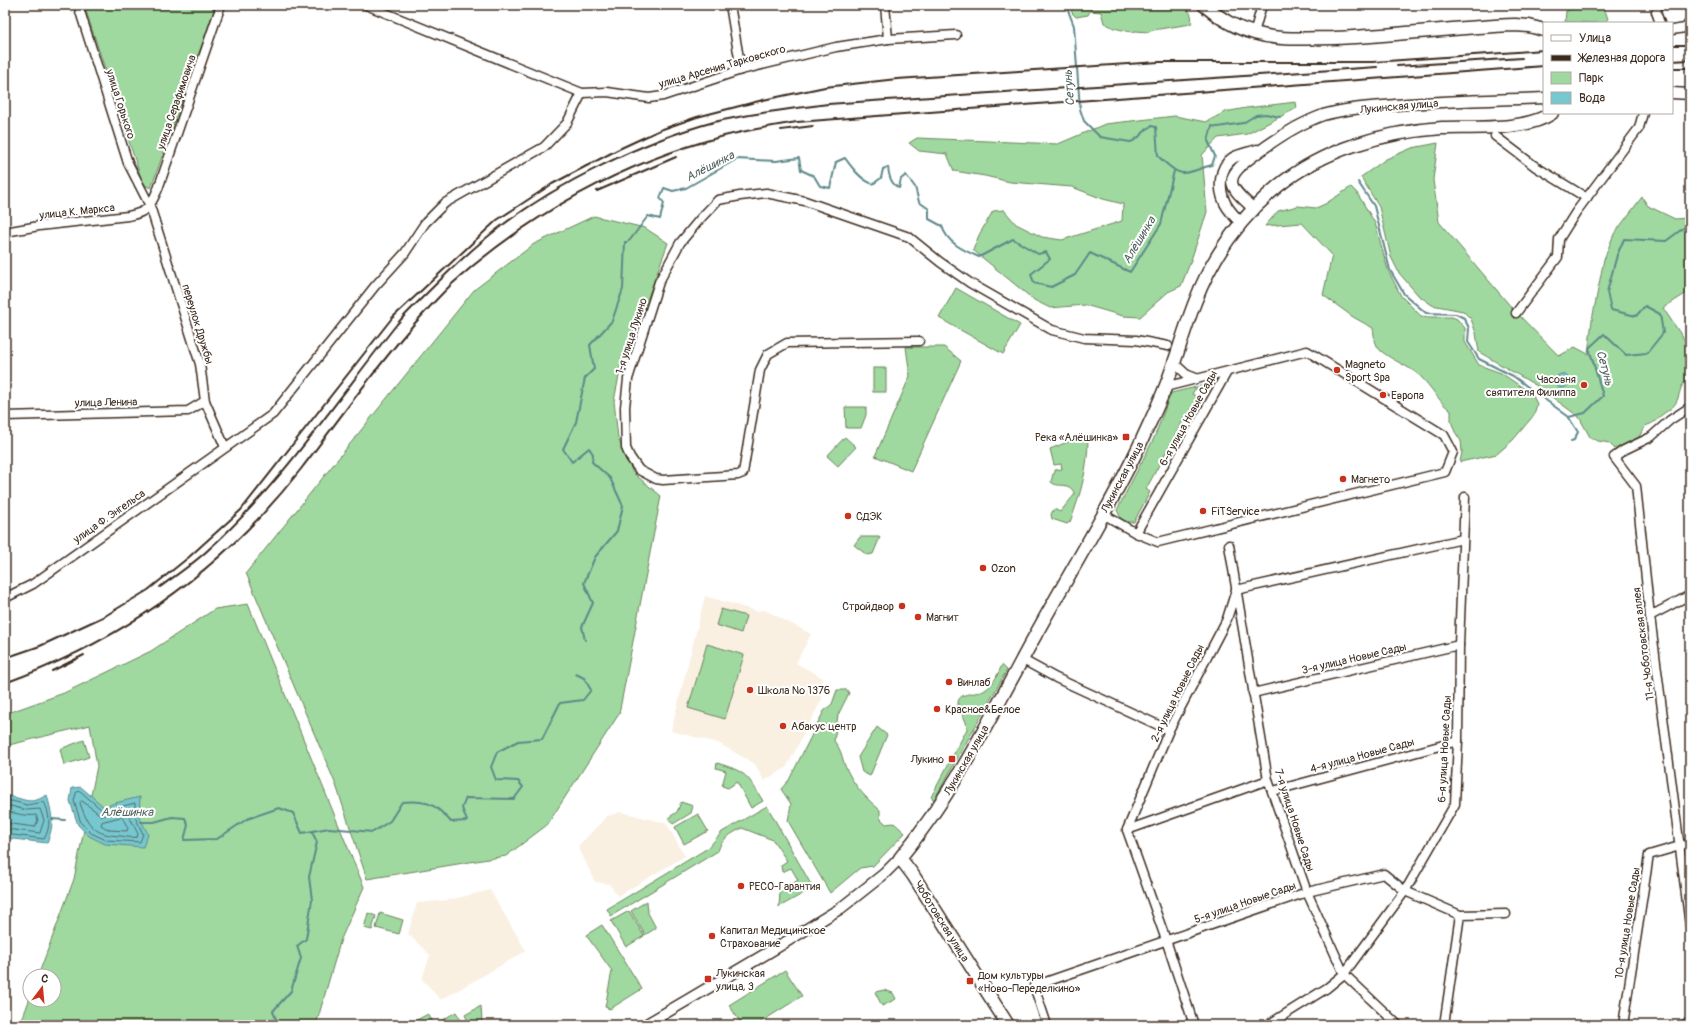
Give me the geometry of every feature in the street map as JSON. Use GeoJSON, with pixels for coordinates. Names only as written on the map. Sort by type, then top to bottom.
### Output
{"type":"FeatureCollection","features":[{"type":"Feature","properties":{"kind":"main road"},"geometry":{"type":"LineString","coordinates":[[1204,5],[1228,23],[1254,33],[1280,38],[1303,39],[1370,37],[1510,25],[1529,26],[1543,30]]}},
{"type":"Feature","properties":{"kind":"main road","name":"Лукинская улица"},"geometry":{"type":"LineString","coordinates":[[900,858],[932,817],[988,723],[1103,514],[1140,444],[1165,387],[1202,284],[1215,260],[1241,223],[1279,185],[1302,169],[1350,146],[1369,140],[1413,131],[1510,125],[1532,122],[1550,114]]}},
{"type":"Feature","properties":{"kind":"main road","name":"Чоботовская улица"},"geometry":{"type":"LineString","coordinates":[[900,858],[914,876],[1008,1025]]}},
{"type":"Feature","properties":{"kind":"street","name":"улица Горького"},"geometry":{"type":"LineString","coordinates":[[78,5],[128,163],[150,206]]}},
{"type":"Feature","properties":{"kind":"street","name":"улица Серафимовича"},"geometry":{"type":"LineString","coordinates":[[150,206],[158,188],[221,5]]}},
{"type":"Feature","properties":{"kind":"street","name":"улица Арсения Тарковского"},"geometry":{"type":"LineString","coordinates":[[366,5],[582,93],[607,92],[649,98],[663,96],[741,70],[836,47],[888,38],[956,35]]}},
{"type":"Feature","properties":{"kind":"street"},"geometry":{"type":"LineString","coordinates":[[730,5],[741,70]]}},
{"type":"Feature","properties":{"kind":"street"},"geometry":{"type":"LineString","coordinates":[[885,5],[888,38]]}},
{"type":"Feature","properties":{"kind":"street"},"geometry":{"type":"LineString","coordinates":[[1254,33],[1262,5]]}},
{"type":"Feature","properties":{"kind":"street"},"geometry":{"type":"LineString","coordinates":[[1658,5],[1656,12],[1660,22]]}},
{"type":"Feature","properties":{"kind":"street"},"geometry":{"type":"LineString","coordinates":[[1673,30],[1685,28],[1690,22]]}},
{"type":"Feature","properties":{"kind":"street","name":"улица Ф. Энгельса"},"geometry":{"type":"LineString","coordinates":[[5,598],[33,584],[273,414],[376,286],[405,253],[424,223],[445,203],[544,147],[567,123],[582,93]]}},
{"type":"Feature","properties":{"kind":"street"},"geometry":{"type":"LineString","coordinates":[[1673,93],[1690,94]]}},
{"type":"Feature","properties":{"kind":"street","name":"Лукинская улица"},"geometry":{"type":"LineString","coordinates":[[1254,209],[1236,192],[1233,184],[1233,176],[1238,167],[1262,149],[1323,115],[1338,112],[1445,101],[1543,98]]}},
{"type":"Feature","properties":{"kind":"street"},"geometry":{"type":"LineString","coordinates":[[1516,314],[1558,257],[1559,239],[1576,212],[1639,128],[1643,114]]}},
{"type":"Feature","properties":{"kind":"street"},"geometry":{"type":"LineString","coordinates":[[1495,136],[1536,168],[1587,198]]}},
{"type":"Feature","properties":{"kind":"street","name":"Лукинская улица"},"geometry":{"type":"LineString","coordinates":[[1241,223],[1225,203],[1221,188],[1223,171],[1229,162],[1237,156],[1262,149]]}},
{"type":"Feature","properties":{"kind":"street","name":"1-я улица Лукино"},"geometry":{"type":"LineString","coordinates":[[919,341],[787,343],[768,354],[760,370],[743,473],[738,475],[663,480],[656,479],[639,470],[626,448],[625,407],[628,379],[659,282],[680,243],[718,200],[766,193],[805,201],[909,237],[940,262],[970,283],[1052,330],[1084,338],[1136,340],[1168,346]]}},
{"type":"Feature","properties":{"kind":"street","name":"улица К. Маркса"},"geometry":{"type":"LineString","coordinates":[[5,232],[39,226],[128,216],[139,214],[150,206]]}},
{"type":"Feature","properties":{"kind":"street","name":"переулок Дружбы"},"geometry":{"type":"LineString","coordinates":[[150,206],[200,364],[206,401],[225,447]]}},
{"type":"Feature","properties":{"kind":"street","name":"6-я улица Новые Сады"},"geometry":{"type":"LineString","coordinates":[[1307,351],[1444,435],[1452,452],[1445,472],[1158,542],[1136,533],[1227,372],[1307,351]]}},
{"type":"Feature","properties":{"kind":"street"},"geometry":{"type":"LineString","coordinates":[[1173,362],[1186,374],[1196,378]]}},
{"type":"Feature","properties":{"kind":"street"},"geometry":{"type":"LineString","coordinates":[[1165,387],[1196,378],[1227,372]]}},
{"type":"Feature","properties":{"kind":"street","name":"улица Ленина"},"geometry":{"type":"LineString","coordinates":[[5,416],[188,411],[206,401]]}},
{"type":"Feature","properties":{"kind":"street","name":"11-я Чоботовская аллея"},"geometry":{"type":"LineString","coordinates":[[1689,411],[1670,420],[1651,437],[1624,450],[1614,457],[1636,486],[1650,616],[1690,926]]}},
{"type":"Feature","properties":{"kind":"street","name":"6-я улица Новые Сады"},"geometry":{"type":"LineString","coordinates":[[1268,1025],[1327,988],[1344,974],[1405,890],[1455,804],[1465,497]]}},
{"type":"Feature","properties":{"kind":"street"},"geometry":{"type":"LineString","coordinates":[[1103,514],[1136,533]]}},
{"type":"Feature","properties":{"kind":"street"},"geometry":{"type":"LineString","coordinates":[[1236,590],[1463,539]]}},
{"type":"Feature","properties":{"kind":"street","name":"7-я улица Новые Сады"},"geometry":{"type":"LineString","coordinates":[[1229,545],[1268,780],[1307,892],[1344,974],[1398,1025]]}},
{"type":"Feature","properties":{"kind":"street","name":"2-я улица Новые Сады"},"geometry":{"type":"LineString","coordinates":[[1127,830],[1169,730],[1227,618],[1236,590]]}},
{"type":"Feature","properties":{"kind":"street"},"geometry":{"type":"LineString","coordinates":[[1650,616],[1690,595]]}},
{"type":"Feature","properties":{"kind":"street","name":"3-я улица Новые Сады"},"geometry":{"type":"LineString","coordinates":[[1253,693],[1459,645]]}},
{"type":"Feature","properties":{"kind":"street"},"geometry":{"type":"LineString","coordinates":[[1023,660],[1056,678],[1169,730]]}},
{"type":"Feature","properties":{"kind":"street","name":"4-я улица Новые Сады"},"geometry":{"type":"LineString","coordinates":[[1272,791],[1458,741]]}},
{"type":"Feature","properties":{"kind":"street"},"geometry":{"type":"LineString","coordinates":[[1194,1025],[1127,830],[1268,780]]}},
{"type":"Feature","properties":{"kind":"street"},"geometry":{"type":"LineString","coordinates":[[1679,847],[1690,843]]}},
{"type":"Feature","properties":{"kind":"street","name":"10-я улица Новые Сады"},"geometry":{"type":"LineString","coordinates":[[1623,1025],[1649,855],[1679,847]]}},
{"type":"Feature","properties":{"kind":"street","name":"Лукинская улица"},"geometry":{"type":"LineString","coordinates":[[644,1025],[776,948],[841,908],[884,874],[900,858]]}},
{"type":"Feature","properties":{"kind":"street","name":"5-я улица Новые Сады"},"geometry":{"type":"LineString","coordinates":[[1047,1025],[1034,986],[1307,892],[1384,874],[1405,890],[1460,915],[1506,914]]}},
{"type":"Feature","properties":{"kind":"street"},"geometry":{"type":"LineString","coordinates":[[1444,1025],[1460,915]]}},
{"type":"Feature","properties":{"kind":"street"},"geometry":{"type":"LineString","coordinates":[[1683,1025],[1690,1022]]}},
{"type":"Feature","properties":{"kind":"shaded area","name":"Школа № 1376"},"geometry":{"type":"Polygon","coordinates":[[[705,596],[756,611],[765,610],[811,634],[796,663],[823,678],[817,694],[823,697],[786,768],[764,781],[755,764],[718,743],[671,731],[705,596]]]}},
{"type":"Feature","properties":{"kind":"shaded area"},"geometry":{"type":"Polygon","coordinates":[[[621,812],[666,823],[685,856],[618,896],[609,884],[595,882],[578,846],[607,816],[621,812]]]}},
{"type":"Feature","properties":{"kind":"shaded area"},"geometry":{"type":"Polygon","coordinates":[[[490,890],[526,951],[441,1000],[422,979],[430,955],[408,934],[417,903],[449,900],[490,890]]]}},
{"type":"Feature","properties":{"kind":"green space"},"geometry":{"type":"Polygon","coordinates":[[[84,5],[216,5],[151,188],[146,186],[141,178],[84,5]]]}},
{"type":"Feature","properties":{"kind":"green space"},"geometry":{"type":"Polygon","coordinates":[[[1071,5],[1184,5],[1192,18],[1192,21],[1191,24],[1148,32],[1131,32],[1114,28],[1104,23],[1101,12],[1090,11],[1088,15],[1076,17],[1072,13],[1071,5]]]}},
{"type":"Feature","properties":{"kind":"green space"},"geometry":{"type":"Polygon","coordinates":[[[1582,5],[1598,5],[1604,7],[1608,19],[1605,22],[1565,22],[1566,11],[1582,5]]]}},
{"type":"Feature","properties":{"kind":"green space"},"geometry":{"type":"Polygon","coordinates":[[[1296,102],[1297,108],[1247,134],[1218,138],[1202,155],[1207,212],[1190,263],[1181,286],[1168,292],[1140,317],[1123,316],[1085,305],[1050,308],[1034,300],[973,250],[979,235],[993,211],[1004,210],[1016,224],[1042,237],[1062,240],[1122,221],[1123,204],[1103,199],[1072,187],[1010,182],[954,171],[947,154],[919,151],[909,143],[917,138],[1058,144],[1105,124],[1175,116],[1206,122],[1225,112],[1296,102]]]}},
{"type":"Feature","properties":{"kind":"green space"},"geometry":{"type":"Polygon","coordinates":[[[1438,143],[1433,180],[1439,222],[1512,308],[1559,356],[1575,347],[1588,354],[1592,320],[1604,259],[1614,234],[1642,197],[1648,206],[1675,219],[1687,218],[1690,216],[1690,291],[1663,308],[1690,348],[1690,379],[1687,379],[1683,384],[1674,406],[1654,422],[1645,426],[1639,437],[1615,449],[1609,443],[1598,441],[1590,437],[1579,417],[1537,386],[1479,352],[1476,333],[1471,319],[1463,311],[1432,305],[1418,295],[1399,273],[1391,257],[1379,207],[1361,177],[1386,159],[1412,148],[1438,143]]]}},
{"type":"Feature","properties":{"kind":"green space"},"geometry":{"type":"Polygon","coordinates":[[[1351,187],[1357,193],[1375,223],[1388,270],[1401,296],[1421,316],[1452,317],[1457,319],[1465,328],[1465,342],[1479,365],[1501,373],[1532,394],[1537,404],[1534,415],[1513,440],[1497,454],[1460,462],[1462,452],[1461,441],[1455,432],[1451,421],[1451,411],[1442,403],[1420,376],[1379,349],[1375,341],[1373,328],[1353,317],[1323,295],[1332,255],[1302,223],[1265,226],[1278,211],[1298,206],[1316,208],[1325,204],[1351,187]]]}},
{"type":"Feature","properties":{"kind":"green space"},"geometry":{"type":"Polygon","coordinates":[[[594,216],[645,228],[668,243],[642,314],[623,356],[614,401],[618,438],[633,473],[661,496],[619,714],[547,825],[506,856],[367,879],[336,785],[246,573],[474,290],[534,244],[594,216]]]}},
{"type":"Feature","properties":{"kind":"green space"},"geometry":{"type":"Polygon","coordinates":[[[956,288],[1020,325],[1003,354],[939,318],[956,288]]]}},
{"type":"Feature","properties":{"kind":"green space"},"geometry":{"type":"Polygon","coordinates":[[[906,347],[944,347],[961,361],[911,471],[875,456],[910,376],[906,347]]]}},
{"type":"Feature","properties":{"kind":"green space"},"geometry":{"type":"Polygon","coordinates":[[[873,368],[886,368],[886,392],[873,392],[873,368]]]}},
{"type":"Feature","properties":{"kind":"green space"},"geometry":{"type":"Polygon","coordinates":[[[1209,384],[1207,391],[1195,389],[1192,394],[1202,399],[1188,423],[1183,421],[1146,489],[1150,492],[1134,522],[1127,522],[1123,520],[1117,510],[1154,438],[1171,393],[1209,384]]]}},
{"type":"Feature","properties":{"kind":"green space"},"geometry":{"type":"Polygon","coordinates":[[[845,407],[866,407],[866,415],[861,428],[846,428],[845,407]]]}},
{"type":"Feature","properties":{"kind":"green space"},"geometry":{"type":"Polygon","coordinates":[[[1085,435],[1088,438],[1088,449],[1081,491],[1070,522],[1067,524],[1052,519],[1051,514],[1054,509],[1060,512],[1075,494],[1069,487],[1057,485],[1051,482],[1055,470],[1062,469],[1061,464],[1054,465],[1050,449],[1085,435]]]}},
{"type":"Feature","properties":{"kind":"green space"},"geometry":{"type":"Polygon","coordinates":[[[845,437],[856,447],[838,466],[827,456],[845,437]]]}},
{"type":"Feature","properties":{"kind":"green space"},"geometry":{"type":"Polygon","coordinates":[[[860,537],[880,537],[873,554],[867,555],[854,545],[860,537]]]}},
{"type":"Feature","properties":{"kind":"green space"},"geometry":{"type":"Polygon","coordinates":[[[248,604],[364,887],[341,939],[316,1025],[20,1025],[26,1008],[62,1008],[62,968],[41,968],[74,879],[97,766],[90,725],[5,746],[5,714],[64,693],[151,651],[215,609],[248,604]]]}},
{"type":"Feature","properties":{"kind":"green space"},"geometry":{"type":"Polygon","coordinates":[[[721,609],[746,616],[741,633],[716,625],[721,609]]]}},
{"type":"Feature","properties":{"kind":"green space"},"geometry":{"type":"Polygon","coordinates":[[[707,644],[744,655],[725,719],[688,708],[707,644]]]}},
{"type":"Feature","properties":{"kind":"green space"},"geometry":{"type":"Polygon","coordinates":[[[1002,665],[1007,670],[934,800],[931,797],[967,729],[966,721],[958,707],[959,700],[964,695],[982,692],[988,688],[995,679],[1002,665]]]}},
{"type":"Feature","properties":{"kind":"green space"},"geometry":{"type":"Polygon","coordinates":[[[837,690],[847,690],[849,693],[838,715],[834,741],[839,749],[846,768],[858,788],[880,810],[880,818],[886,824],[894,823],[905,833],[873,866],[860,868],[830,893],[788,821],[791,804],[781,789],[789,780],[824,711],[832,704],[837,690]]]}},
{"type":"Feature","properties":{"kind":"green space"},"geometry":{"type":"Polygon","coordinates":[[[877,727],[887,735],[870,776],[862,772],[858,757],[877,727]]]}},
{"type":"Feature","properties":{"kind":"green space"},"geometry":{"type":"Polygon","coordinates":[[[84,740],[89,757],[64,765],[60,749],[84,740]]]}},
{"type":"Feature","properties":{"kind":"green space"},"geometry":{"type":"Polygon","coordinates":[[[717,763],[741,772],[753,785],[763,801],[751,808],[737,782],[728,788],[722,786],[726,771],[716,768],[717,763]]]}},
{"type":"Feature","properties":{"kind":"green space"},"geometry":{"type":"Polygon","coordinates":[[[681,802],[693,806],[691,813],[673,824],[668,818],[677,812],[681,802]]]}},
{"type":"Feature","properties":{"kind":"green space"},"geometry":{"type":"Polygon","coordinates":[[[767,806],[813,888],[779,907],[780,892],[798,880],[791,868],[782,872],[781,865],[787,861],[773,840],[742,828],[724,840],[718,851],[611,916],[607,909],[708,848],[722,832],[767,806]]]}},
{"type":"Feature","properties":{"kind":"green space"},"geometry":{"type":"Polygon","coordinates":[[[698,814],[708,831],[684,844],[675,827],[698,814]]]}},
{"type":"Feature","properties":{"kind":"green space"},"geometry":{"type":"Polygon","coordinates":[[[647,901],[648,913],[656,928],[645,935],[631,911],[647,901]]]}},
{"type":"Feature","properties":{"kind":"green space"},"geometry":{"type":"Polygon","coordinates":[[[629,911],[644,936],[626,947],[611,921],[629,911]]]}},
{"type":"Feature","properties":{"kind":"green space"},"geometry":{"type":"Polygon","coordinates":[[[368,913],[376,916],[372,930],[364,928],[368,913]]]}},
{"type":"Feature","properties":{"kind":"green space"},"geometry":{"type":"Polygon","coordinates":[[[380,913],[403,920],[399,934],[376,928],[380,913]]]}},
{"type":"Feature","properties":{"kind":"green space"},"geometry":{"type":"Polygon","coordinates":[[[602,925],[642,989],[610,1009],[605,1007],[612,971],[586,935],[602,925]]]}},
{"type":"Feature","properties":{"kind":"green space"},"geometry":{"type":"Polygon","coordinates":[[[785,970],[802,996],[756,1025],[742,1025],[729,1005],[785,970]]]}},
{"type":"Feature","properties":{"kind":"green space"},"geometry":{"type":"Polygon","coordinates":[[[884,990],[893,993],[896,999],[882,1006],[875,992],[884,990]]]}},
{"type":"Feature","properties":{"kind":"green space"},"geometry":{"type":"Polygon","coordinates":[[[481,1006],[482,1022],[484,1025],[470,1025],[465,1015],[481,1006]]]}},
{"type":"Feature","properties":{"kind":"green space"},"geometry":{"type":"Polygon","coordinates":[[[456,1012],[464,1025],[440,1025],[439,1022],[456,1012]]]}},
{"type":"Feature","properties":{"kind":"green space"},"geometry":{"type":"Polygon","coordinates":[[[428,1014],[435,1025],[407,1025],[428,1014]]]}},
{"type":"Feature","properties":{"kind":"water"},"geometry":{"type":"Polygon","coordinates":[[[1559,374],[1565,374],[1569,378],[1569,384],[1565,388],[1559,388],[1555,384],[1555,378],[1559,374]]]}},
{"type":"Feature","properties":{"kind":"water"},"geometry":{"type":"Polygon","coordinates":[[[81,787],[104,807],[140,797],[139,816],[148,834],[143,847],[105,844],[89,836],[78,825],[70,801],[72,788],[81,787]]]}},
{"type":"Feature","properties":{"kind":"water"},"geometry":{"type":"Polygon","coordinates":[[[47,795],[52,824],[47,843],[5,838],[5,797],[34,801],[47,795]]]}},
{"type":"Feature","properties":{"kind":"waterway","name":"Сетунь"},"geometry":{"type":"LineString","coordinates":[[1066,5],[1074,26],[1080,109],[1084,121],[1100,137],[1130,142],[1136,140],[1151,126],[1156,127],[1158,156],[1173,169],[1183,173],[1212,165],[1215,156],[1208,141],[1212,126],[1218,127],[1243,123],[1256,115],[1266,114],[1280,117]]}},
{"type":"Feature","properties":{"kind":"waterway","name":"Алёшинка"},"geometry":{"type":"LineString","coordinates":[[585,640],[582,627],[593,603],[584,583],[595,557],[617,531],[623,506],[610,478],[592,462],[593,454],[589,448],[572,462],[563,449],[576,422],[585,378],[594,369],[590,345],[612,321],[623,289],[625,242],[630,240],[648,216],[660,219],[664,203],[660,198],[664,188],[673,191],[686,188],[737,159],[776,161],[799,158],[801,170],[814,176],[820,186],[830,188],[836,162],[845,158],[861,177],[873,184],[881,178],[883,169],[888,167],[891,179],[899,188],[901,179],[906,175],[915,187],[919,202],[929,209],[929,219],[942,226],[948,237],[962,249],[979,257],[1013,239],[1038,254],[1046,252],[1050,259],[1031,274],[1034,283],[1051,287],[1075,275],[1090,253],[1130,272],[1161,224],[1174,171]]}},
{"type":"Feature","properties":{"kind":"waterway","name":"Сетунь"},"geometry":{"type":"LineString","coordinates":[[1358,182],[1374,206],[1390,270],[1404,294],[1426,313],[1456,314],[1464,318],[1469,328],[1468,342],[1479,359],[1513,376],[1569,417],[1585,413],[1603,396],[1589,348],[1604,334],[1626,355],[1647,353],[1663,333],[1660,314],[1645,306],[1636,316],[1611,310],[1607,292],[1617,255],[1624,239],[1666,241],[1690,225]]}},
{"type":"Feature","properties":{"kind":"waterway"},"geometry":{"type":"LineString","coordinates":[[1569,418],[1578,432],[1574,440],[1571,441]]}},
{"type":"Feature","properties":{"kind":"waterway","name":"Алёшинка"},"geometry":{"type":"LineString","coordinates":[[141,822],[154,822],[172,817],[185,818],[188,825],[184,840],[217,839],[247,819],[279,808],[293,813],[302,833],[329,828],[373,832],[390,821],[402,802],[424,802],[435,807],[451,822],[467,821],[462,808],[466,798],[514,799],[523,787],[518,781],[496,780],[491,767],[497,752],[518,741],[542,739],[560,703],[583,700],[591,690],[584,678],[576,674]]}},
{"type":"Feature","properties":{"kind":"waterway","name":"Алёшинка"},"geometry":{"type":"LineString","coordinates":[[52,819],[65,820]]}},
{"type":"Feature","properties":{"kind":"waterway"},"geometry":{"type":"LineString","coordinates":[[278,1025],[273,1011],[291,991],[301,958],[297,946],[306,939],[312,900],[309,877],[317,842],[312,832]]}},
{"type":"Feature","properties":{"kind":"railway"},"geometry":{"type":"LineString","coordinates":[[1673,45],[1690,45]]}},
{"type":"Feature","properties":{"kind":"railway"},"geometry":{"type":"LineString","coordinates":[[5,658],[40,646],[105,616],[148,590],[189,557],[241,510],[392,318],[497,220],[552,184],[619,149],[660,130],[697,117],[763,100],[825,87],[897,79],[1159,62],[1373,62],[1543,50]]}},
{"type":"Feature","properties":{"kind":"railway"},"geometry":{"type":"LineString","coordinates":[[1397,66],[1522,58]]}},
{"type":"Feature","properties":{"kind":"railway"},"geometry":{"type":"LineString","coordinates":[[1673,61],[1690,60]]}},
{"type":"Feature","properties":{"kind":"railway"},"geometry":{"type":"LineString","coordinates":[[5,683],[49,666],[131,623],[169,597],[205,569],[239,539],[271,505],[301,469],[385,358],[415,323],[453,283],[483,258],[546,213],[580,193],[650,160],[724,136],[797,122],[1543,66]]}},
{"type":"Feature","properties":{"kind":"railway"},"geometry":{"type":"LineString","coordinates":[[160,587],[202,555],[260,498],[307,441],[397,324],[464,257],[500,227],[548,195],[574,179],[630,152],[659,140],[714,122],[828,104],[1377,67]]}},
{"type":"Feature","properties":{"kind":"railway"},"geometry":{"type":"LineString","coordinates":[[1673,68],[1690,68]]}},
{"type":"Feature","properties":{"kind":"railway"},"geometry":{"type":"LineString","coordinates":[[781,130],[813,126]]}},
{"type":"Feature","properties":{"kind":"railway"},"geometry":{"type":"LineString","coordinates":[[597,191],[676,157]]}},
{"type":"Feature","properties":{"kind":"railway"},"geometry":{"type":"LineString","coordinates":[[52,671],[84,655]]}},
{"type":"Feature","properties":{"kind":"place","name":"Magneto Sport Spa"},"geometry":{"type":"Point","coordinates":[1337,370]}},
{"type":"Feature","properties":{"kind":"place","name":"Часовня святителя Филиппа"},"geometry":{"type":"Point","coordinates":[1584,385]}},
{"type":"Feature","properties":{"kind":"place","name":"Европа"},"geometry":{"type":"Point","coordinates":[1383,395]}},
{"type":"Feature","properties":{"kind":"place","name":"Река «Алёшинка»"},"geometry":{"type":"Point","coordinates":[1126,437]}},
{"type":"Feature","properties":{"kind":"place","name":"Магнето"},"geometry":{"type":"Point","coordinates":[1343,479]}},
{"type":"Feature","properties":{"kind":"place","name":"FiTService"},"geometry":{"type":"Point","coordinates":[1203,511]}},
{"type":"Feature","properties":{"kind":"place","name":"СДЭК"},"geometry":{"type":"Point","coordinates":[848,516]}},
{"type":"Feature","properties":{"kind":"place","name":"Ozon"},"geometry":{"type":"Point","coordinates":[983,568]}},
{"type":"Feature","properties":{"kind":"place","name":"Стройдвор"},"geometry":{"type":"Point","coordinates":[902,606]}},
{"type":"Feature","properties":{"kind":"place","name":"Магнит"},"geometry":{"type":"Point","coordinates":[918,617]}},
{"type":"Feature","properties":{"kind":"place","name":"Винлаб"},"geometry":{"type":"Point","coordinates":[949,682]}},
{"type":"Feature","properties":{"kind":"place","name":"Школа № 1376"},"geometry":{"type":"Point","coordinates":[750,690]}},
{"type":"Feature","properties":{"kind":"place","name":"Красное&Белое"},"geometry":{"type":"Point","coordinates":[937,709]}},
{"type":"Feature","properties":{"kind":"place","name":"Абакус центр"},"geometry":{"type":"Point","coordinates":[783,726]}},
{"type":"Feature","properties":{"kind":"place","name":"Лукино"},"geometry":{"type":"Point","coordinates":[952,759]}},
{"type":"Feature","properties":{"kind":"place","name":"РЕСО-Гарантия"},"geometry":{"type":"Point","coordinates":[741,886]}},
{"type":"Feature","properties":{"kind":"place","name":"Капитал Медицинское Страхование"},"geometry":{"type":"Point","coordinates":[712,936]}},
{"type":"Feature","properties":{"kind":"place","name":"Лукинская улица, 3"},"geometry":{"type":"Point","coordinates":[708,979]}},
{"type":"Feature","properties":{"kind":"place","name":"Дом культуры «Ново-Переделкино»"},"geometry":{"type":"Point","coordinates":[970,981]}}]}
